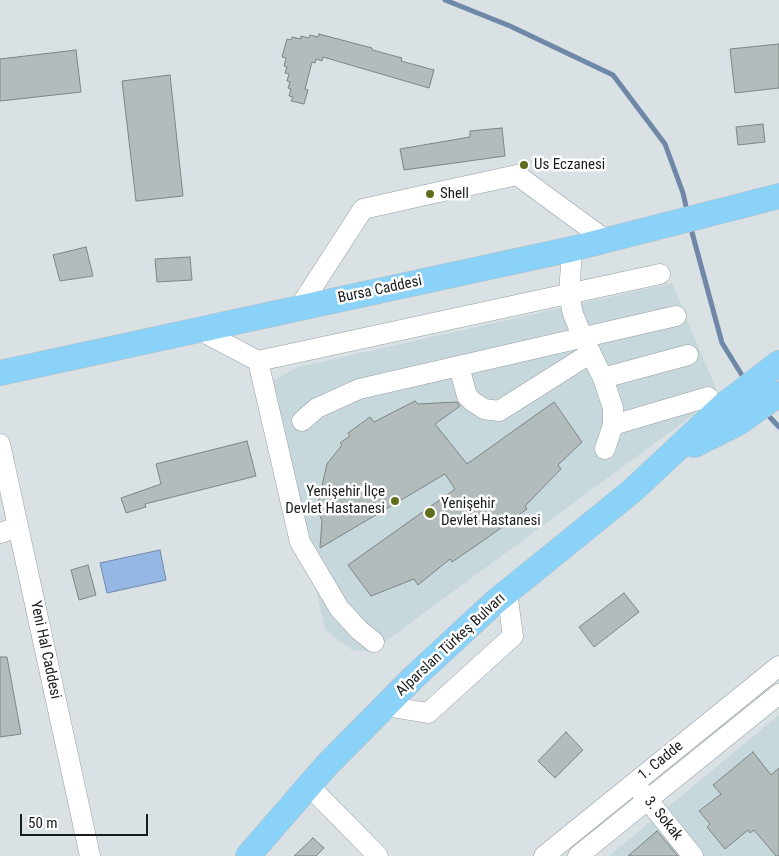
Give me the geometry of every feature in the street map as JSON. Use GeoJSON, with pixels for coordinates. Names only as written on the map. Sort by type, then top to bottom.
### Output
{"type":"FeatureCollection","features":[{"type":"Feature","properties":{"kind":"main road","name":"Bursa Caddesi"},"geometry":{"type":"LineString","coordinates":[[0,373],[608,241],[772,200]]}},
{"type":"Feature","properties":{"kind":"main road","name":"Alparslan Türkeş Bulvarı"},"geometry":{"type":"LineString","coordinates":[[248,856],[309,786],[420,672],[507,593],[673,454],[723,408],[774,367]]}},
{"type":"Feature","properties":{"kind":"main road","name":"Alparslan Türkeş Bulvarı"},"geometry":{"type":"LineString","coordinates":[[723,408],[779,394]]}},
{"type":"Feature","properties":{"kind":"street"},"geometry":{"type":"LineString","coordinates":[[299,308],[362,209],[430,194],[517,176],[608,241]]}},
{"type":"Feature","properties":{"kind":"street"},"geometry":{"type":"LineString","coordinates":[[572,249],[569,295],[587,346],[603,378],[612,402],[612,425],[605,450]]}},
{"type":"Feature","properties":{"kind":"street"},"geometry":{"type":"LineString","coordinates":[[199,330],[258,361],[660,274]]}},
{"type":"Feature","properties":{"kind":"street"},"geometry":{"type":"LineString","coordinates":[[302,421],[317,408],[359,389],[459,366],[587,346],[676,316]]}},
{"type":"Feature","properties":{"kind":"street"},"geometry":{"type":"LineString","coordinates":[[459,366],[468,396],[472,401],[484,410],[499,411],[587,346]]}},
{"type":"Feature","properties":{"kind":"street"},"geometry":{"type":"LineString","coordinates":[[603,378],[688,355]]}},
{"type":"Feature","properties":{"kind":"street"},"geometry":{"type":"LineString","coordinates":[[258,361],[300,542],[339,608],[359,630],[374,642]]}},
{"type":"Feature","properties":{"kind":"street"},"geometry":{"type":"LineString","coordinates":[[612,425],[723,408]]}},
{"type":"Feature","properties":{"kind":"street","name":"Yeni Hal Caddesi"},"geometry":{"type":"LineString","coordinates":[[0,444],[9,530],[90,856]]}},
{"type":"Feature","properties":{"kind":"street"},"geometry":{"type":"LineString","coordinates":[[386,706],[428,713],[513,636],[507,593]]}},
{"type":"Feature","properties":{"kind":"street","name":"1. Cadde"},"geometry":{"type":"LineString","coordinates":[[544,856],[779,666]]}},
{"type":"Feature","properties":{"kind":"street"},"geometry":{"type":"LineString","coordinates":[[758,682],[777,701]]}},
{"type":"Feature","properties":{"kind":"street","name":"1. Cadde"},"geometry":{"type":"LineString","coordinates":[[578,856],[647,799],[777,701]]}},
{"type":"Feature","properties":{"kind":"street","name":"3. Sokak"},"geometry":{"type":"LineString","coordinates":[[634,783],[693,856]]}},
{"type":"Feature","properties":{"kind":"street"},"geometry":{"type":"LineString","coordinates":[[309,786],[378,856]]}},
{"type":"Feature","properties":{"kind":"shaded area","name":"Yenişehir Devlet Hastanesi"},"geometry":{"type":"Polygon","coordinates":[[[672,283],[719,396],[371,652],[352,650],[325,630],[271,382],[298,367],[672,283]]]}},
{"type":"Feature","properties":{"kind":"shaded area"},"geometry":{"type":"Polygon","coordinates":[[[779,715],[779,856],[609,856],[779,715]]]}},
{"type":"Feature","properties":{"kind":"water"},"geometry":{"type":"Polygon","coordinates":[[[160,550],[166,580],[107,593],[100,563],[160,550]]]}},
{"type":"Feature","properties":{"kind":"building"},"geometry":{"type":"Polygon","coordinates":[[[319,34],[372,48],[372,50],[402,58],[401,61],[434,70],[429,88],[323,57],[322,61],[316,59],[315,63],[312,62],[305,89],[308,90],[304,104],[291,101],[293,97],[289,96],[291,89],[288,88],[290,82],[287,81],[289,74],[285,73],[287,67],[284,66],[286,58],[282,57],[287,39],[291,40],[292,37],[301,39],[301,36],[309,38],[310,35],[318,37],[319,34]]]}},
{"type":"Feature","properties":{"kind":"building"},"geometry":{"type":"Polygon","coordinates":[[[779,44],[779,88],[735,93],[730,49],[779,44]]]}},
{"type":"Feature","properties":{"kind":"building"},"geometry":{"type":"Polygon","coordinates":[[[76,50],[81,92],[0,101],[0,59],[76,50]]]}},
{"type":"Feature","properties":{"kind":"building"},"geometry":{"type":"Polygon","coordinates":[[[170,75],[183,196],[136,201],[122,81],[170,75]]]}},
{"type":"Feature","properties":{"kind":"building"},"geometry":{"type":"Polygon","coordinates":[[[763,124],[765,142],[738,145],[736,127],[763,124]]]}},
{"type":"Feature","properties":{"kind":"building"},"geometry":{"type":"Polygon","coordinates":[[[502,128],[505,156],[404,170],[400,149],[470,137],[470,131],[502,128]]]}},
{"type":"Feature","properties":{"kind":"building"},"geometry":{"type":"Polygon","coordinates":[[[86,247],[93,276],[60,281],[53,255],[86,247]]]}},
{"type":"Feature","properties":{"kind":"building"},"geometry":{"type":"Polygon","coordinates":[[[190,257],[192,280],[157,282],[155,259],[190,257]]]}},
{"type":"Feature","properties":{"kind":"building","name":"Yenişehir İlçe Devlet Hastanesi"},"geometry":{"type":"Polygon","coordinates":[[[415,401],[418,404],[457,402],[460,406],[435,424],[467,464],[554,402],[582,442],[558,465],[561,469],[525,506],[527,509],[452,562],[450,559],[418,585],[414,579],[371,596],[348,565],[455,489],[445,474],[320,548],[322,521],[317,508],[327,464],[342,445],[340,443],[350,436],[348,433],[370,417],[374,422],[415,401]]]}},
{"type":"Feature","properties":{"kind":"building"},"geometry":{"type":"Polygon","coordinates":[[[247,441],[256,476],[145,504],[146,507],[126,513],[121,498],[161,484],[156,464],[247,441]]]}},
{"type":"Feature","properties":{"kind":"building"},"geometry":{"type":"Polygon","coordinates":[[[88,565],[96,595],[79,600],[71,570],[88,565]]]}},
{"type":"Feature","properties":{"kind":"building"},"geometry":{"type":"Polygon","coordinates":[[[624,593],[639,612],[594,647],[579,627],[624,593]]]}},
{"type":"Feature","properties":{"kind":"building"},"geometry":{"type":"Polygon","coordinates":[[[0,657],[7,657],[21,734],[0,737],[0,657]]]}},
{"type":"Feature","properties":{"kind":"building"},"geometry":{"type":"Polygon","coordinates":[[[566,732],[583,750],[555,778],[538,761],[566,732]]]}},
{"type":"Feature","properties":{"kind":"building"},"geometry":{"type":"Polygon","coordinates":[[[753,752],[771,775],[779,768],[779,856],[776,856],[754,830],[750,833],[748,830],[725,849],[707,827],[710,824],[699,811],[721,794],[713,785],[753,752]]]}},
{"type":"Feature","properties":{"kind":"building"},"geometry":{"type":"Polygon","coordinates":[[[657,831],[678,856],[628,856],[657,831]]]}},
{"type":"Feature","properties":{"kind":"building"},"geometry":{"type":"Polygon","coordinates":[[[313,838],[324,848],[316,856],[294,856],[313,838]]]}},
{"type":"Feature","properties":{"kind":"waterway"},"geometry":{"type":"LineString","coordinates":[[445,0],[510,26],[613,75],[665,144],[683,193],[687,211]]}},
{"type":"Feature","properties":{"kind":"waterway"},"geometry":{"type":"LineString","coordinates":[[690,225],[722,343],[745,380]]}},
{"type":"Feature","properties":{"kind":"waterway"},"geometry":{"type":"LineString","coordinates":[[766,413],[779,427]]}},
{"type":"Feature","properties":{"kind":"place","name":"Us Eczanesi"},"geometry":{"type":"Point","coordinates":[524,165]}},
{"type":"Feature","properties":{"kind":"place","name":"Shell"},"geometry":{"type":"Point","coordinates":[430,194]}},
{"type":"Feature","properties":{"kind":"place","name":"Yenişehir İlçe Devlet Hastanesi"},"geometry":{"type":"Point","coordinates":[395,501]}},
{"type":"Feature","properties":{"kind":"place","name":"Yenişehir Devlet Hastanesi"},"geometry":{"type":"Point","coordinates":[430,513]}}]}
